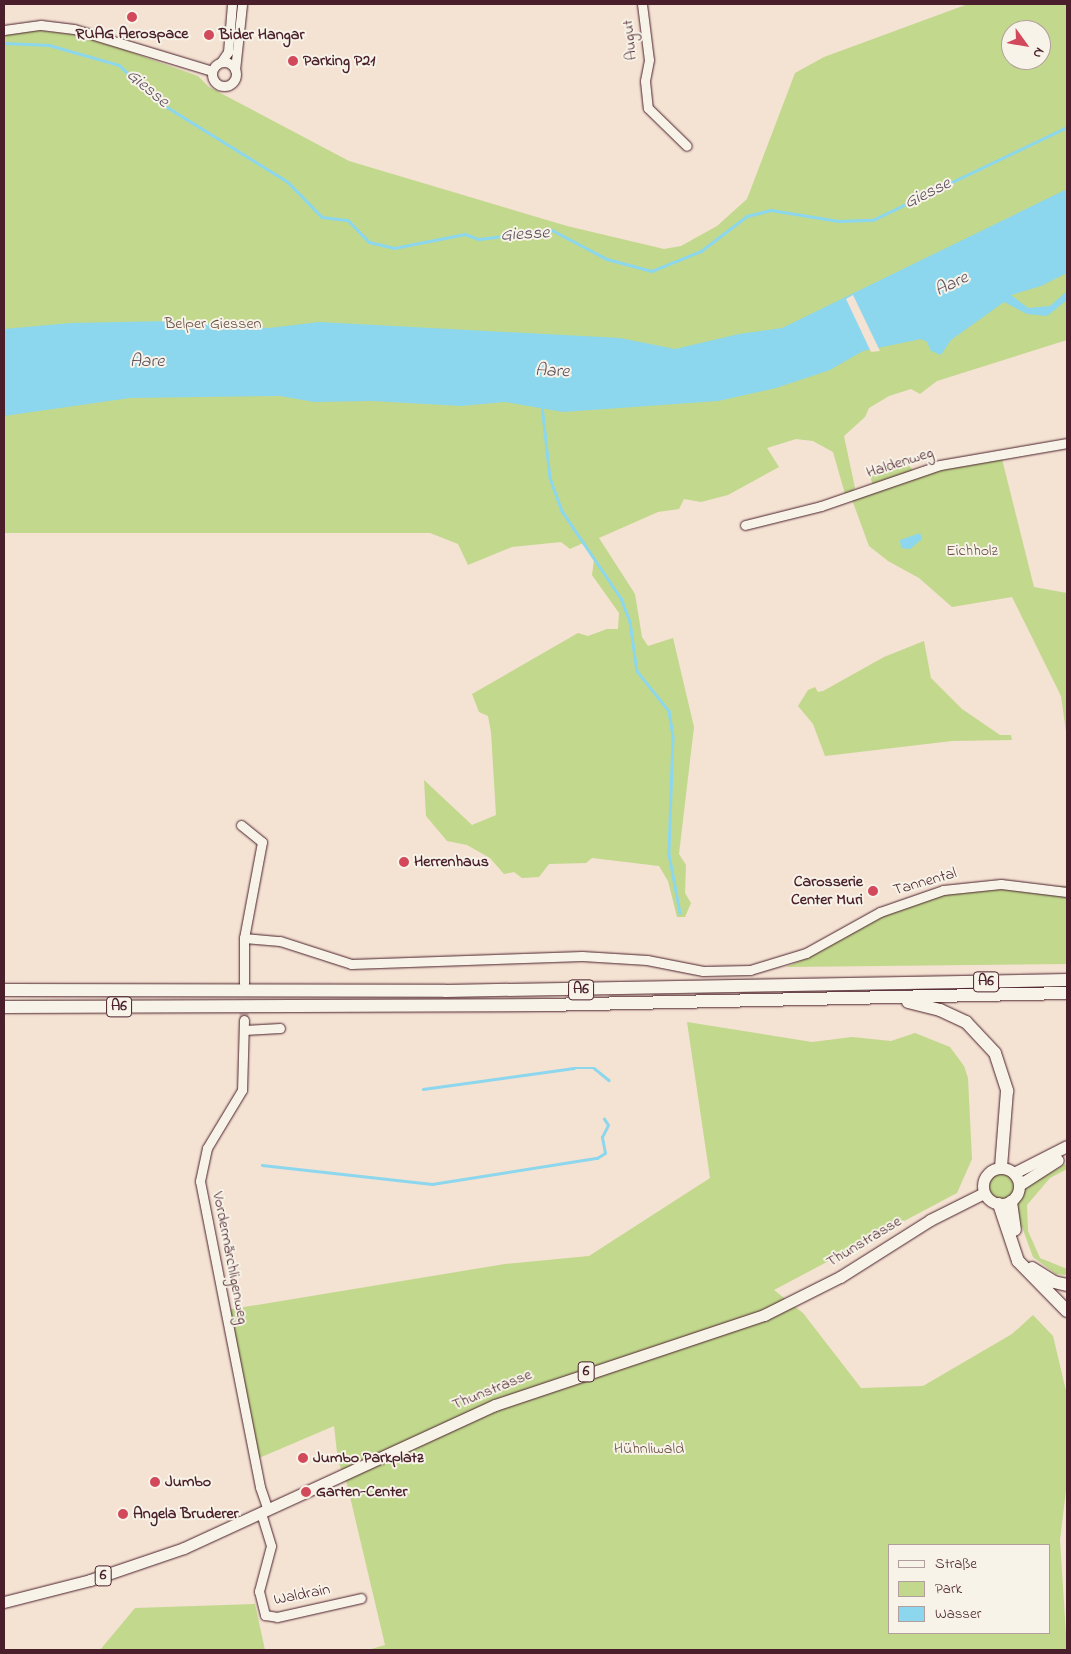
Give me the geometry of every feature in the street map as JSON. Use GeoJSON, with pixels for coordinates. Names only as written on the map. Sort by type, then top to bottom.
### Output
{"type":"FeatureCollection","features":[{"type":"Feature","properties":{"kind":"highway","name":"A6"},"geometry":{"type":"LineString","coordinates":[[4,990],[475,991],[1067,980]]}},
{"type":"Feature","properties":{"kind":"highway","name":"A6"},"geometry":{"type":"LineString","coordinates":[[4,1007],[416,1006],[893,998],[1067,993]]}},
{"type":"Feature","properties":{"kind":"highway"},"geometry":{"type":"LineString","coordinates":[[893,998],[954,1015],[976,1030],[995,1053],[1007,1091],[1000,1168]]}},
{"type":"Feature","properties":{"kind":"highway"},"geometry":{"type":"LineString","coordinates":[[1005,1203],[1024,1257],[1042,1276],[1067,1285]]}},
{"type":"Feature","properties":{"kind":"highway"},"geometry":{"type":"LineString","coordinates":[[1005,1203],[1018,1261],[1067,1311]]}},
{"type":"Feature","properties":{"kind":"main road"},"geometry":{"type":"LineString","coordinates":[[1014,1173],[1019,1185],[1017,1194],[1005,1203],[990,1201],[984,1193],[986,1176],[1000,1168],[1014,1173],[1067,1146]]}},
{"type":"Feature","properties":{"kind":"main road"},"geometry":{"type":"LineString","coordinates":[[1019,1185],[1067,1155]]}},
{"type":"Feature","properties":{"kind":"main road","name":"Thunstrasse"},"geometry":{"type":"LineString","coordinates":[[4,1602],[77,1584],[147,1561],[264,1511],[513,1398],[764,1315],[832,1281],[930,1220],[984,1193]]}},
{"type":"Feature","properties":{"kind":"street"},"geometry":{"type":"LineString","coordinates":[[212,71],[228,52],[232,4]]}},
{"type":"Feature","properties":{"kind":"street"},"geometry":{"type":"LineString","coordinates":[[212,71],[213,80],[222,86],[234,81],[242,4]]}},
{"type":"Feature","properties":{"kind":"street","name":"Augut"},"geometry":{"type":"LineString","coordinates":[[642,4],[649,60],[645,81],[648,108],[688,146]]}},
{"type":"Feature","properties":{"kind":"street"},"geometry":{"type":"LineString","coordinates":[[4,30],[41,26],[74,29],[212,71]]}},
{"type":"Feature","properties":{"kind":"street"},"geometry":{"type":"LineString","coordinates":[[221,62],[230,64],[235,70]]}},
{"type":"Feature","properties":{"kind":"street","name":"Haldenweg"},"geometry":{"type":"LineString","coordinates":[[745,525],[821,506],[940,465],[1067,443]]}},
{"type":"Feature","properties":{"kind":"street"},"geometry":{"type":"LineString","coordinates":[[241,825],[262,842],[244,938],[244,983]]}},
{"type":"Feature","properties":{"kind":"street","name":"Tannental"},"geometry":{"type":"LineString","coordinates":[[244,938],[287,942],[351,964],[599,956],[647,960],[704,971],[756,970],[819,947],[880,912],[962,886],[1001,884],[1067,892]]}},
{"type":"Feature","properties":{"kind":"street","name":"Vordermärchligenweg"},"geometry":{"type":"LineString","coordinates":[[244,1020],[242,1090],[207,1148],[200,1181],[264,1511]]}},
{"type":"Feature","properties":{"kind":"street"},"geometry":{"type":"LineString","coordinates":[[244,1030],[280,1028]]}},
{"type":"Feature","properties":{"kind":"street","name":"Waldrain"},"geometry":{"type":"LineString","coordinates":[[264,1511],[270,1546],[259,1591],[266,1615],[278,1617],[361,1598]]}},
{"type":"Feature","properties":{"kind":"green space","name":"Belper Giessen"},"geometry":{"type":"Polygon","coordinates":[[[968,4],[1067,4],[1067,340],[937,381],[920,394],[911,389],[889,396],[869,408],[865,417],[844,436],[855,488],[852,492],[845,494],[833,452],[813,441],[796,439],[767,448],[779,467],[728,495],[701,502],[684,499],[679,509],[658,512],[599,538],[635,594],[642,637],[648,646],[673,638],[694,727],[679,854],[686,865],[685,893],[691,903],[685,917],[677,917],[668,881],[659,866],[592,858],[586,863],[549,864],[539,877],[522,878],[514,872],[504,874],[490,858],[467,845],[447,841],[426,816],[424,780],[472,825],[496,815],[491,732],[488,716],[479,712],[472,694],[578,633],[588,636],[607,629],[618,629],[619,613],[592,575],[594,560],[583,543],[570,549],[561,542],[512,547],[468,565],[458,544],[430,533],[4,533],[4,34],[38,30],[76,35],[122,49],[198,76],[209,87],[349,161],[567,226],[664,249],[681,246],[717,226],[747,199],[795,73],[824,57],[968,4]]]}},
{"type":"Feature","properties":{"kind":"green space","name":"Eichholz"},"geometry":{"type":"Polygon","coordinates":[[[1001,455],[1034,587],[1067,593],[1067,739],[1061,696],[1012,597],[952,607],[919,578],[888,561],[869,546],[851,497],[874,487],[870,477],[876,470],[891,463],[904,460],[913,470],[925,471],[928,464],[951,459],[1001,455]]]}},
{"type":"Feature","properties":{"kind":"green space"},"geometry":{"type":"Polygon","coordinates":[[[924,641],[931,678],[962,709],[1000,735],[1011,735],[1012,740],[952,741],[825,756],[813,724],[798,706],[808,690],[815,687],[818,692],[823,691],[884,657],[924,641]]]}},
{"type":"Feature","properties":{"kind":"green space"},"geometry":{"type":"Polygon","coordinates":[[[1067,886],[1067,964],[786,967],[814,955],[873,919],[929,897],[967,888],[1067,886]]]}},
{"type":"Feature","properties":{"kind":"green space","name":"Hühnliwald"},"geometry":{"type":"Polygon","coordinates":[[[687,1022],[812,1042],[852,1037],[891,1041],[915,1033],[950,1047],[964,1066],[968,1078],[972,1159],[957,1193],[774,1290],[803,1313],[861,1388],[923,1386],[1012,1334],[1033,1315],[1053,1336],[1067,1395],[1067,1482],[1060,1540],[1067,1650],[368,1650],[385,1645],[347,1484],[338,1461],[334,1426],[259,1458],[226,1310],[505,1264],[589,1256],[710,1178],[687,1022]]]}},
{"type":"Feature","properties":{"kind":"green space"},"geometry":{"type":"Polygon","coordinates":[[[1067,1163],[1067,1169],[1050,1178],[1027,1205],[1028,1231],[1040,1258],[1067,1269],[1067,1275],[1056,1274],[1033,1257],[1022,1227],[1016,1223],[1016,1202],[1023,1187],[1041,1174],[1048,1174],[1067,1163]]]}},
{"type":"Feature","properties":{"kind":"green space"},"geometry":{"type":"Polygon","coordinates":[[[1001,1174],[1010,1178],[1014,1187],[1010,1196],[1001,1200],[992,1196],[988,1187],[992,1178],[1001,1174]]]}},
{"type":"Feature","properties":{"kind":"green space"},"geometry":{"type":"Polygon","coordinates":[[[255,1604],[265,1650],[100,1650],[135,1608],[255,1604]]]}},
{"type":"Feature","properties":{"kind":"water","name":"Aare"},"geometry":{"type":"Polygon","coordinates":[[[1067,189],[1067,273],[1041,286],[1011,295],[1028,308],[1050,306],[1067,291],[1067,300],[1047,316],[1027,314],[1004,302],[951,340],[941,355],[931,351],[927,342],[921,339],[863,351],[830,370],[776,388],[718,401],[563,412],[505,402],[461,406],[372,401],[314,402],[280,396],[130,398],[4,416],[4,329],[71,323],[170,321],[269,328],[319,322],[620,338],[675,349],[739,334],[782,328],[1067,189]]]}},
{"type":"Feature","properties":{"kind":"water"},"geometry":{"type":"Polygon","coordinates":[[[920,533],[922,539],[910,549],[901,548],[900,540],[920,533]]]}},
{"type":"Feature","properties":{"kind":"pier"},"geometry":{"type":"Polygon","coordinates":[[[853,295],[880,351],[871,352],[846,299],[853,295]]]}},
{"type":"Feature","properties":{"kind":"waterway","name":"Giesse"},"geometry":{"type":"LineString","coordinates":[[4,43],[49,45],[119,65],[159,102],[288,182],[322,217],[348,220],[369,242],[394,248],[465,234],[479,239],[552,230],[607,259],[652,271],[701,251],[747,216],[771,210],[838,221],[873,220],[1067,127]]}},
{"type":"Feature","properties":{"kind":"waterway"},"geometry":{"type":"LineString","coordinates":[[542,405],[550,478],[562,511],[621,598],[630,622],[637,671],[669,711],[673,737],[669,854],[680,913]]}},
{"type":"Feature","properties":{"kind":"waterway"},"geometry":{"type":"LineString","coordinates":[[423,1089],[574,1068],[594,1068],[609,1080]]}},
{"type":"Feature","properties":{"kind":"waterway"},"geometry":{"type":"LineString","coordinates":[[262,1165],[432,1184],[597,1158],[605,1153],[602,1137],[608,1125],[604,1119]]}},
{"type":"Feature","properties":{"kind":"tunnel"},"geometry":{"type":"LineString","coordinates":[[244,986],[244,1020]]}},
{"type":"Feature","properties":{"kind":"place","name":"RUAG Aerospace"},"geometry":{"type":"Point","coordinates":[132,17]}},
{"type":"Feature","properties":{"kind":"place","name":"Bider Hangar"},"geometry":{"type":"Point","coordinates":[209,35]}},
{"type":"Feature","properties":{"kind":"place","name":"Parking P21"},"geometry":{"type":"Point","coordinates":[293,61]}},
{"type":"Feature","properties":{"kind":"place","name":"Herrenhaus"},"geometry":{"type":"Point","coordinates":[404,862]}},
{"type":"Feature","properties":{"kind":"place","name":"Carosserie Center Muri"},"geometry":{"type":"Point","coordinates":[873,891]}},
{"type":"Feature","properties":{"kind":"place","name":"Jumbo Parkplatz"},"geometry":{"type":"Point","coordinates":[303,1458]}},
{"type":"Feature","properties":{"kind":"place","name":"Jumbo"},"geometry":{"type":"Point","coordinates":[155,1482]}},
{"type":"Feature","properties":{"kind":"place","name":"Garten-Center"},"geometry":{"type":"Point","coordinates":[306,1492]}},
{"type":"Feature","properties":{"kind":"place","name":"Angela Bruderer"},"geometry":{"type":"Point","coordinates":[123,1514]}}]}
